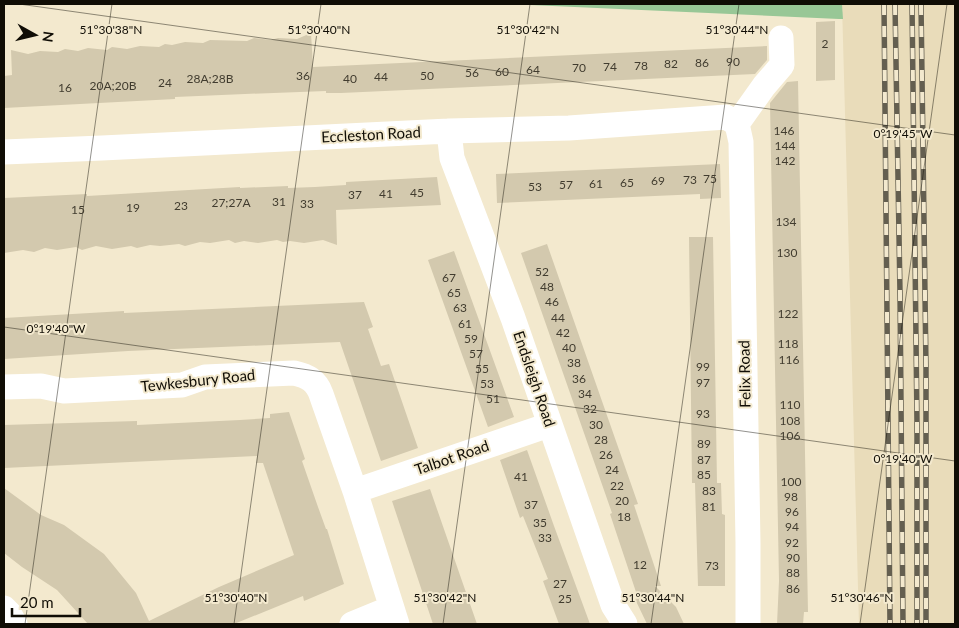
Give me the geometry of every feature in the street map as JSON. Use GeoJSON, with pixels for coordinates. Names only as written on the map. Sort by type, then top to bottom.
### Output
{"type":"FeatureCollection","features":[{"type":"Feature","properties":{"kind":"street"},"geometry":{"type":"LineString","coordinates":[[737,124],[764,86],[782,65],[781,38]]}},
{"type":"Feature","properties":{"kind":"street","name":"Eccleston Road"},"geometry":{"type":"LineString","coordinates":[[4,152],[449,131],[569,128],[726,117],[737,124]]}},
{"type":"Feature","properties":{"kind":"street","name":"Felix Road"},"geometry":{"type":"LineString","coordinates":[[737,124],[741,142],[748,624]]}},
{"type":"Feature","properties":{"kind":"street","name":"Endsleigh Road"},"geometry":{"type":"LineString","coordinates":[[449,131],[452,158],[513,318],[613,605],[625,624]]}},
{"type":"Feature","properties":{"kind":"street","name":"Tewkesbury Road"},"geometry":{"type":"LineString","coordinates":[[4,387],[41,386],[64,391],[182,385],[205,377],[294,373],[307,376],[318,385],[355,491],[394,616]]}},
{"type":"Feature","properties":{"kind":"street","name":"Talbot Road"},"geometry":{"type":"LineString","coordinates":[[355,491],[549,425]]}},
{"type":"Feature","properties":{"kind":"street"},"geometry":{"type":"LineString","coordinates":[[4,608],[15,624]]}},
{"type":"Feature","properties":{"kind":"street"},"geometry":{"type":"LineString","coordinates":[[352,624],[394,616]]}},
{"type":"Feature","properties":{"kind":"shaded area"},"geometry":{"type":"Polygon","coordinates":[[[842,4],[955,4],[955,624],[859,624],[842,4]]]}},
{"type":"Feature","properties":{"kind":"green space"},"geometry":{"type":"Polygon","coordinates":[[[507,4],[842,4],[843,19],[839,19],[507,4]]]}},
{"type":"Feature","properties":{"kind":"building"},"geometry":{"type":"Polygon","coordinates":[[[835,21],[835,80],[816,81],[816,22],[835,21]]]}},
{"type":"Feature","properties":{"kind":"building"},"geometry":{"type":"Polygon","coordinates":[[[311,33],[313,67],[767,46],[767,60],[755,74],[341,93],[326,93],[326,91],[175,97],[175,99],[4,108],[4,76],[12,75],[11,50],[28,54],[40,51],[58,52],[65,49],[78,51],[88,48],[107,50],[112,47],[127,49],[140,46],[159,47],[165,44],[172,45],[185,42],[203,43],[210,40],[297,39],[311,33]]]}},
{"type":"Feature","properties":{"kind":"building"},"geometry":{"type":"Polygon","coordinates":[[[798,81],[808,612],[804,612],[803,624],[777,624],[779,581],[770,103],[787,82],[798,81]]]}},
{"type":"Feature","properties":{"kind":"building"},"geometry":{"type":"Polygon","coordinates":[[[720,164],[721,198],[700,199],[700,194],[497,203],[496,174],[720,164]]]}},
{"type":"Feature","properties":{"kind":"building"},"geometry":{"type":"Polygon","coordinates":[[[437,177],[441,205],[336,210],[337,245],[323,240],[304,243],[277,240],[258,243],[244,241],[235,243],[229,240],[210,243],[200,242],[185,246],[179,244],[150,245],[137,248],[131,246],[112,249],[96,246],[82,250],[76,247],[57,250],[45,248],[34,252],[23,250],[4,253],[4,198],[87,194],[87,196],[240,187],[315,187],[346,185],[346,182],[437,177]]]}},
{"type":"Feature","properties":{"kind":"building"},"geometry":{"type":"Polygon","coordinates":[[[689,237],[713,237],[717,483],[721,483],[722,514],[725,515],[725,586],[698,586],[695,483],[692,483],[689,237]]]}},
{"type":"Feature","properties":{"kind":"building"},"geometry":{"type":"Polygon","coordinates":[[[547,244],[638,504],[634,505],[661,586],[655,586],[676,607],[684,624],[647,624],[635,599],[638,598],[610,514],[612,513],[521,253],[547,244]]]}},
{"type":"Feature","properties":{"kind":"building"},"geometry":{"type":"Polygon","coordinates":[[[454,251],[514,417],[488,427],[428,260],[454,251]]]}},
{"type":"Feature","properties":{"kind":"building"},"geometry":{"type":"Polygon","coordinates":[[[364,302],[373,327],[368,329],[381,366],[389,364],[418,448],[381,461],[340,342],[128,351],[4,359],[4,318],[124,311],[124,313],[364,302]]]}},
{"type":"Feature","properties":{"kind":"building"},"geometry":{"type":"Polygon","coordinates":[[[289,412],[305,459],[302,461],[327,529],[344,584],[304,601],[303,596],[234,624],[88,624],[57,590],[4,553],[4,488],[41,515],[64,525],[104,554],[136,593],[149,621],[219,587],[294,555],[263,463],[256,463],[257,456],[4,468],[4,425],[137,421],[137,425],[270,418],[270,414],[289,412]]]}},
{"type":"Feature","properties":{"kind":"building"},"geometry":{"type":"Polygon","coordinates":[[[527,450],[590,624],[559,624],[543,581],[548,579],[523,516],[520,518],[500,460],[527,450]]]}},
{"type":"Feature","properties":{"kind":"building"},"geometry":{"type":"Polygon","coordinates":[[[430,489],[477,624],[433,624],[392,501],[430,489]]]}},
{"type":"Feature","properties":{"kind":"railway"},"geometry":{"type":"LineString","coordinates":[[884,4],[890,624]]}},
{"type":"Feature","properties":{"kind":"railway"},"geometry":{"type":"LineString","coordinates":[[895,4],[903,624]]}},
{"type":"Feature","properties":{"kind":"railway"},"geometry":{"type":"LineString","coordinates":[[912,4],[917,423],[917,624]]}},
{"type":"Feature","properties":{"kind":"railway"},"geometry":{"type":"LineString","coordinates":[[921,4],[926,367],[926,624]]}}]}
